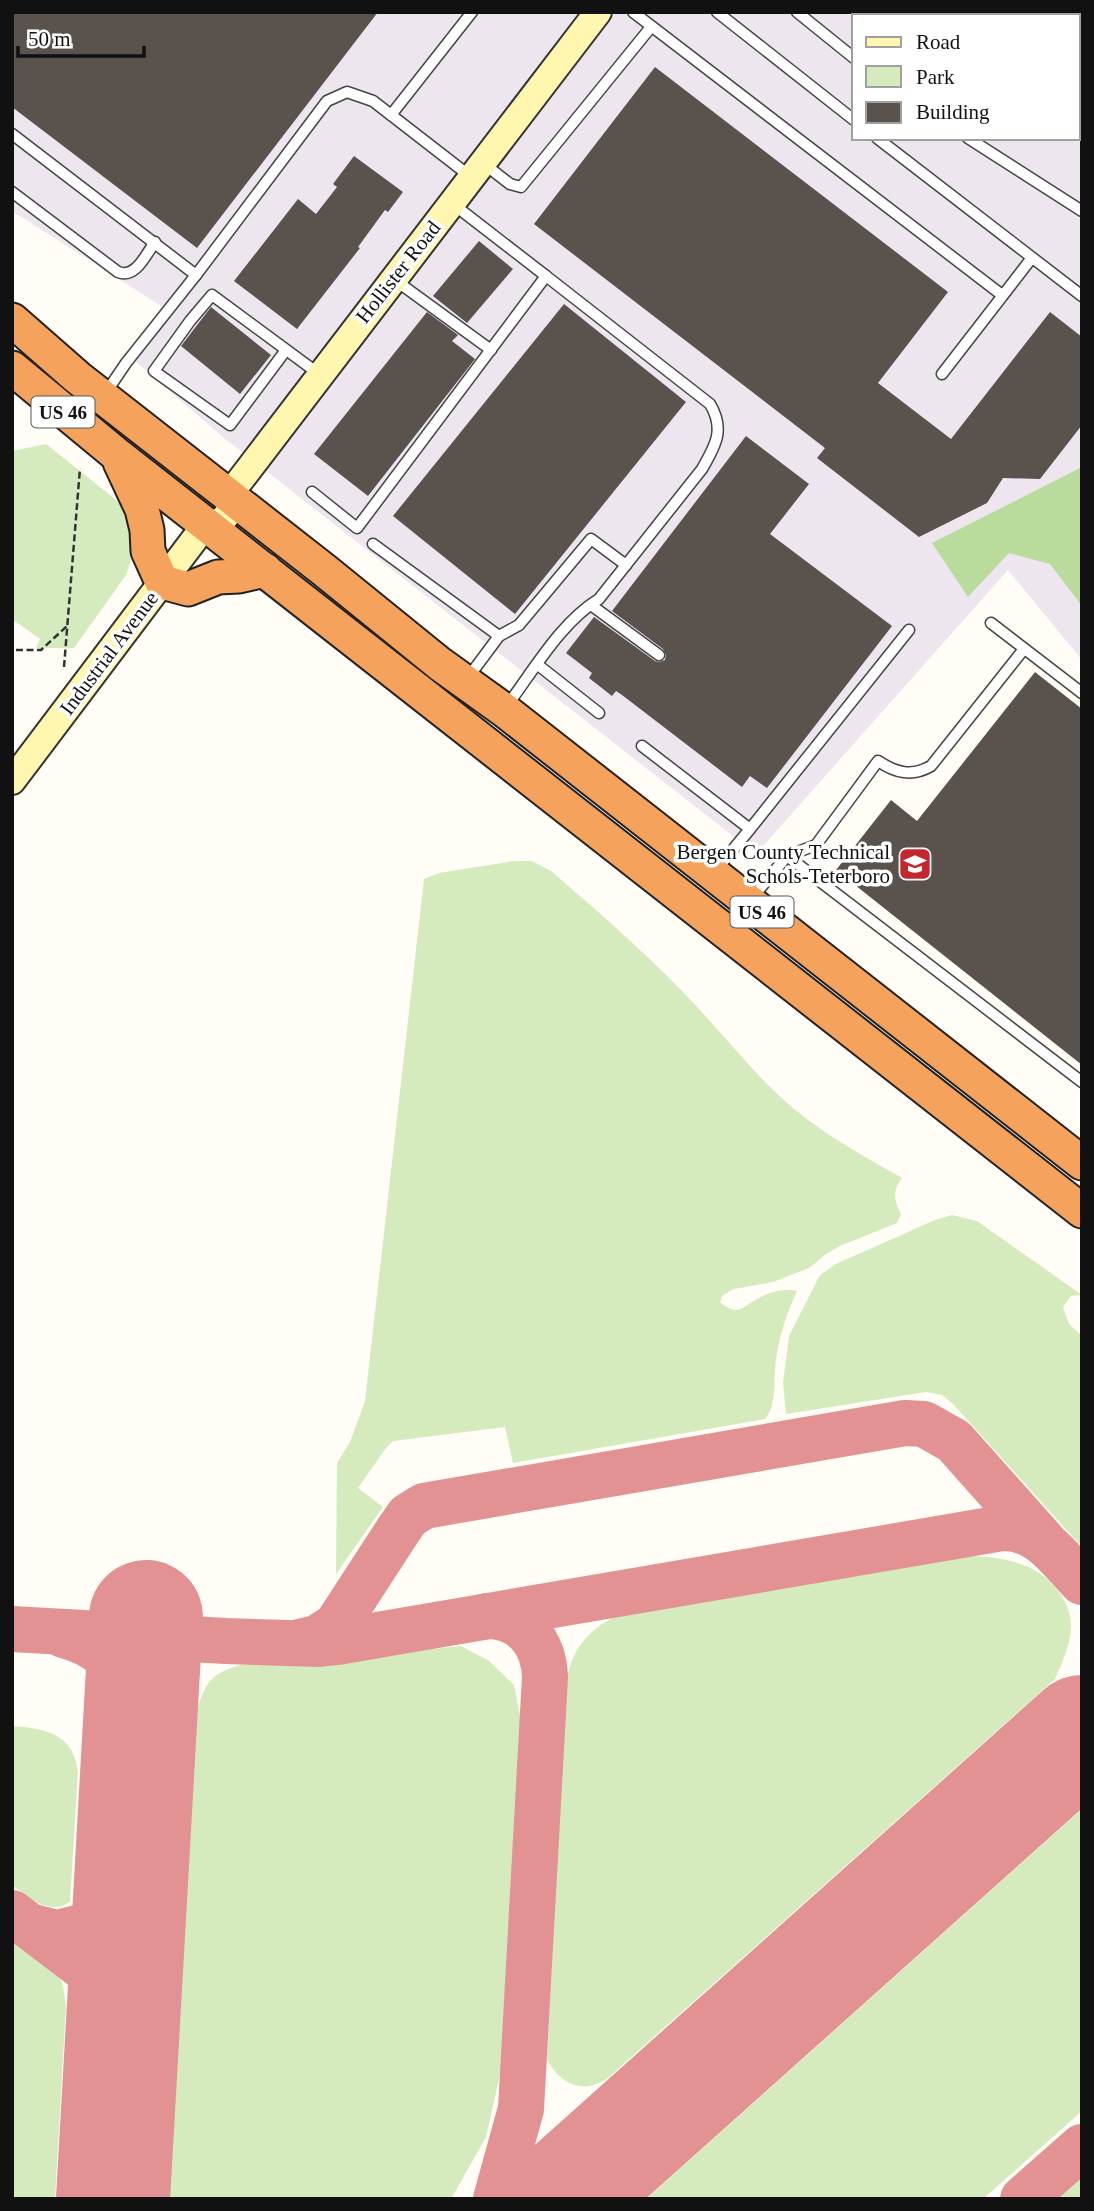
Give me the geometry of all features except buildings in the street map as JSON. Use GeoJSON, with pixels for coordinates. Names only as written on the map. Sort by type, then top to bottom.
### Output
{"type":"FeatureCollection","features":[{"type":"Feature","properties":{"kind":"highway","name":"US 46"},"geometry":{"type":"LineString","coordinates":[[12,320],[103,397],[452,673],[504,710],[714,873],[1082,1163]]}},
{"type":"Feature","properties":{"kind":"highway","name":"US 46"},"geometry":{"type":"LineString","coordinates":[[12,368],[116,454],[1082,1211]]}},
{"type":"Feature","properties":{"kind":"highway"},"geometry":{"type":"LineString","coordinates":[[116,454],[142,509],[148,530],[148,551],[162,582],[188,589],[218,577],[239,576],[265,570]]}},
{"type":"Feature","properties":{"kind":"highway"},"geometry":{"type":"LineString","coordinates":[[179,457],[184,484],[199,503],[206,524],[232,529],[255,540],[384,640],[452,673]]}},
{"type":"Feature","properties":{"kind":"street","name":"Hollister Road"},"geometry":{"type":"LineString","coordinates":[[206,524],[222,521],[233,507],[229,495],[598,12]]}},
{"type":"Feature","properties":{"kind":"street","name":"Industrial Avenue"},"geometry":{"type":"LineString","coordinates":[[12,781],[206,524]]}},
{"type":"Feature","properties":{"kind":"lane"},"geometry":{"type":"LineString","coordinates":[[391,115],[472,12]]}},
{"type":"Feature","properties":{"kind":"lane"},"geometry":{"type":"LineString","coordinates":[[633,12],[1002,295]]}},
{"type":"Feature","properties":{"kind":"lane"},"geometry":{"type":"LineString","coordinates":[[717,12],[852,118]]}},
{"type":"Feature","properties":{"kind":"lane"},"geometry":{"type":"LineString","coordinates":[[797,12],[852,56]]}},
{"type":"Feature","properties":{"kind":"lane"},"geometry":{"type":"LineString","coordinates":[[103,397],[327,101],[347,92],[373,101],[477,170],[521,187],[651,27]]}},
{"type":"Feature","properties":{"kind":"lane"},"geometry":{"type":"LineString","coordinates":[[12,134],[196,275]]}},
{"type":"Feature","properties":{"kind":"lane"},"geometry":{"type":"LineString","coordinates":[[880,140],[1082,296]]}},
{"type":"Feature","properties":{"kind":"lane"},"geometry":{"type":"LineString","coordinates":[[971,140],[1082,211]]}},
{"type":"Feature","properties":{"kind":"lane"},"geometry":{"type":"LineString","coordinates":[[12,192],[123,274],[133,271],[155,242]]}},
{"type":"Feature","properties":{"kind":"lane"},"geometry":{"type":"LineString","coordinates":[[452,203],[710,404],[716,414],[719,431],[714,449],[702,469],[599,599],[583,609],[504,710]]}},
{"type":"Feature","properties":{"kind":"lane"},"geometry":{"type":"LineString","coordinates":[[942,374],[1031,259]]}},
{"type":"Feature","properties":{"kind":"lane"},"geometry":{"type":"LineString","coordinates":[[312,492],[356,528],[547,276]]}},
{"type":"Feature","properties":{"kind":"lane"},"geometry":{"type":"LineString","coordinates":[[393,279],[491,350]]}},
{"type":"Feature","properties":{"kind":"lane"},"geometry":{"type":"LineString","coordinates":[[286,350],[230,425],[154,371],[190,320],[212,295],[286,350],[319,375]]}},
{"type":"Feature","properties":{"kind":"lane"},"geometry":{"type":"LineString","coordinates":[[452,673],[499,636],[519,625],[591,538],[626,565]]}},
{"type":"Feature","properties":{"kind":"lane"},"geometry":{"type":"LineString","coordinates":[[373,544],[499,636]]}},
{"type":"Feature","properties":{"kind":"lane"},"geometry":{"type":"LineString","coordinates":[[591,604],[659,654]]}},
{"type":"Feature","properties":{"kind":"lane"},"geometry":{"type":"LineString","coordinates":[[991,623],[1082,693]]}},
{"type":"Feature","properties":{"kind":"lane"},"geometry":{"type":"LineString","coordinates":[[714,873],[909,630]]}},
{"type":"Feature","properties":{"kind":"lane"},"geometry":{"type":"LineString","coordinates":[[749,901],[787,856],[816,845],[878,761],[892,770],[905,773],[920,772],[932,766],[1024,649]]}},
{"type":"Feature","properties":{"kind":"lane"},"geometry":{"type":"LineString","coordinates":[[538,665],[599,713]]}},
{"type":"Feature","properties":{"kind":"lane"},"geometry":{"type":"LineString","coordinates":[[642,746],[750,829]]}},
{"type":"Feature","properties":{"kind":"lane"},"geometry":{"type":"LineString","coordinates":[[787,856],[1082,1082]]}},
{"type":"Feature","properties":{"kind":"path"},"geometry":{"type":"LineString","coordinates":[[64,667],[80,468]]}},
{"type":"Feature","properties":{"kind":"path"},"geometry":{"type":"LineString","coordinates":[[16,650],[41,650],[67,626]]}},
{"type":"Feature","properties":{"kind":"shaded area"},"geometry":{"type":"Polygon","coordinates":[[[12,12],[1082,12],[1082,660],[1008,570],[756,854],[224,438],[134,360],[172,313],[12,211],[12,12]]]}},
{"type":"Feature","properties":{"kind":"green space"},"geometry":{"type":"Polygon","coordinates":[[[46,444],[120,503],[127,513],[133,547],[126,575],[74,648],[36,648],[40,639],[12,619],[12,451],[46,444]]]}},
{"type":"Feature","properties":{"kind":"green space"},"geometry":{"type":"Polygon","coordinates":[[[1082,467],[1082,606],[1050,564],[1009,553],[968,597],[932,543],[1082,467]]]}},
{"type":"Feature","properties":{"kind":"green space"},"geometry":{"type":"Polygon","coordinates":[[[514,861],[532,861],[551,871],[664,973],[781,1098],[833,1137],[902,1178],[895,1196],[901,1214],[897,1223],[840,1246],[809,1268],[773,1282],[734,1289],[723,1295],[720,1302],[736,1310],[772,1292],[797,1291],[781,1333],[772,1406],[765,1419],[513,1463],[505,1427],[393,1441],[358,1488],[383,1507],[336,1574],[337,1463],[350,1442],[365,1401],[424,879],[439,873],[514,861]]]}},
{"type":"Feature","properties":{"kind":"green space"},"geometry":{"type":"Polygon","coordinates":[[[952,1215],[977,1221],[1082,1295],[1071,1296],[1063,1307],[1069,1324],[1082,1336],[1082,1547],[942,1395],[926,1392],[786,1414],[783,1383],[789,1336],[820,1275],[836,1264],[952,1215]]]}},
{"type":"Feature","properties":{"kind":"green space"},"geometry":{"type":"Polygon","coordinates":[[[969,1556],[1021,1564],[1043,1576],[1061,1595],[1067,1606],[1071,1633],[1055,1679],[609,2077],[591,2086],[582,2086],[566,2081],[558,2075],[547,2059],[566,1686],[571,1662],[582,1643],[597,1628],[618,1615],[969,1556]]]}},
{"type":"Feature","properties":{"kind":"green space"},"geometry":{"type":"Polygon","coordinates":[[[461,1646],[489,1661],[514,1685],[521,1720],[500,2075],[486,2137],[451,2199],[169,2199],[196,1713],[204,1690],[215,1676],[239,1666],[331,1664],[461,1646]]]}},
{"type":"Feature","properties":{"kind":"green space"},"geometry":{"type":"Polygon","coordinates":[[[12,1726],[46,1731],[56,1736],[71,1749],[75,1759],[78,1772],[70,1902],[62,1906],[40,1904],[12,1885],[12,1726]]]}},
{"type":"Feature","properties":{"kind":"green space"},"geometry":{"type":"Polygon","coordinates":[[[1082,1809],[1082,2111],[983,2199],[646,2199],[1082,1809]]]}},
{"type":"Feature","properties":{"kind":"green space"},"geometry":{"type":"Polygon","coordinates":[[[12,1935],[54,1968],[62,1983],[66,2006],[55,2199],[12,2199],[12,1935]]]}},
{"type":"Feature","properties":{"kind":"green space"},"geometry":{"type":"Polygon","coordinates":[[[1082,2174],[1082,2199],[1054,2199],[1082,2174]]]}},
{"type":"Feature","properties":{"kind":"taxiway"},"geometry":{"type":"LineString","coordinates":[[300,1642],[317,1638],[336,1626],[408,1516],[424,1506],[905,1423],[924,1424],[954,1441],[1043,1541]]}},
{"type":"Feature","properties":{"kind":"taxiway"},"geometry":{"type":"LineString","coordinates":[[12,1629],[319,1644],[1002,1528],[1027,1532],[1037,1538],[1082,1582]]}},
{"type":"Feature","properties":{"kind":"taxiway"},"geometry":{"type":"LineString","coordinates":[[487,1616],[511,1621],[529,1634],[541,1653],[545,1677],[521,2109],[496,2199]]}},
{"type":"Feature","properties":{"kind":"taxiway"},"geometry":{"type":"LineString","coordinates":[[64,1635],[95,1648],[115,1667],[129,1691],[140,1722]]}},
{"type":"Feature","properties":{"kind":"taxiway"},"geometry":{"type":"LineString","coordinates":[[29,1926],[57,1933],[85,1926],[112,1908],[132,1867]]}},
{"type":"Feature","properties":{"kind":"taxiway"},"geometry":{"type":"LineString","coordinates":[[12,1913],[92,1974],[111,2010],[121,2059]]}},
{"type":"Feature","properties":{"kind":"taxiway"},"geometry":{"type":"LineString","coordinates":[[1023,2199],[1082,2147]]}},
{"type":"Feature","properties":{"kind":"runway"},"geometry":{"type":"LineString","coordinates":[[113,2199],[146,1617]]}},
{"type":"Feature","properties":{"kind":"runway"},"geometry":{"type":"LineString","coordinates":[[560,2199],[1082,1732]]}},
{"type":"Feature","properties":{"kind":"place","name":"Bergen County Technical Schols-Teterboro"},"geometry":{"type":"Point","coordinates":[915,864]}}]}
